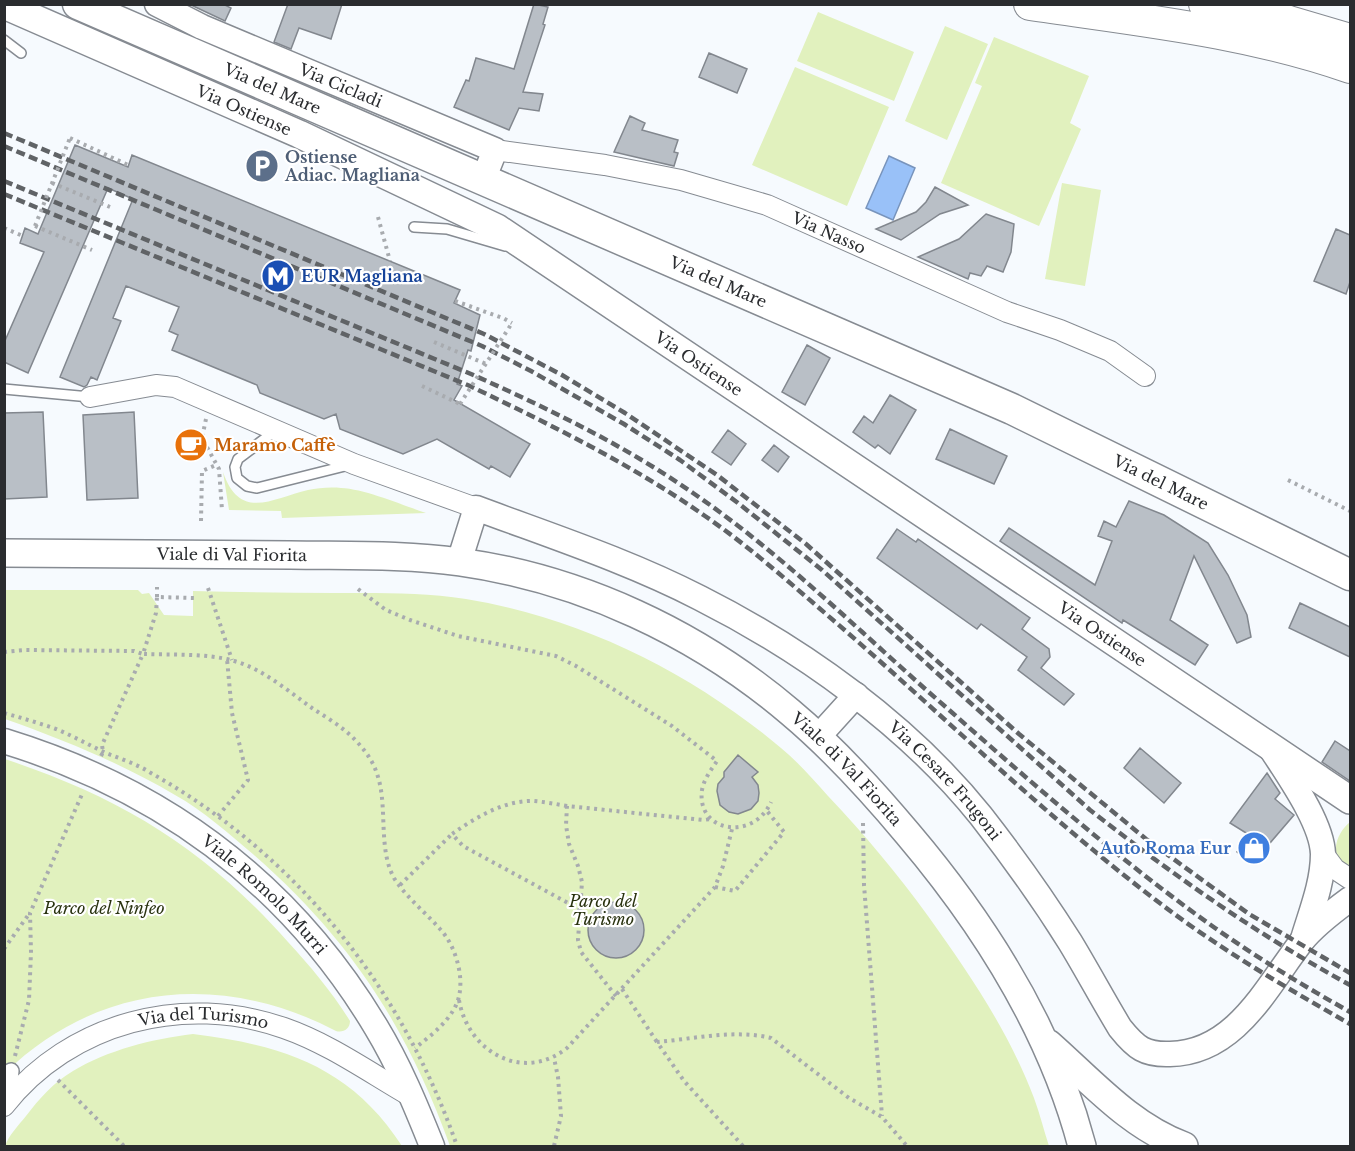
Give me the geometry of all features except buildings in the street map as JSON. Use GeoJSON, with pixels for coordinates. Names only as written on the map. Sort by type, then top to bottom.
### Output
{"type":"FeatureCollection","features":[{"type":"Feature","properties":{"kind":"highway"},"geometry":{"type":"LineString","coordinates":[[1030,4],[1244,37],[1350,67]]}},
{"type":"Feature","properties":{"kind":"highway"},"geometry":{"type":"LineString","coordinates":[[1205,4],[1289,22],[1350,40]]}},
{"type":"Feature","properties":{"kind":"main road","name":"Via del Mare"},"geometry":{"type":"LineString","coordinates":[[78,4],[1012,409],[1350,575]]}},
{"type":"Feature","properties":{"kind":"main road","name":"Via Ostiense"},"geometry":{"type":"LineString","coordinates":[[4,5],[298,134],[481,219],[1350,800]]}},
{"type":"Feature","properties":{"kind":"main road","name":"Viale di Val Fiorita"},"geometry":{"type":"LineString","coordinates":[[4,553],[372,556],[459,562],[522,574],[566,587],[656,623],[693,643],[738,671],[818,737],[892,816],[947,883],[1009,973],[1060,1078],[1082,1146]]}},
{"type":"Feature","properties":{"kind":"main road"},"geometry":{"type":"LineString","coordinates":[[1043,1040],[1125,1114],[1158,1135],[1184,1146]]}},
{"type":"Feature","properties":{"kind":"street","name":"Via Cicladi"},"geometry":{"type":"LineString","coordinates":[[157,4],[195,24],[495,150]]}},
{"type":"Feature","properties":{"kind":"street"},"geometry":{"type":"LineString","coordinates":[[483,180],[495,150]]}},
{"type":"Feature","properties":{"kind":"street","name":"Via Nasso"},"geometry":{"type":"LineString","coordinates":[[495,150],[605,165],[681,180],[767,205],[1007,312],[1060,330],[1110,351],[1145,376]]}},
{"type":"Feature","properties":{"kind":"street"},"geometry":{"type":"LineString","coordinates":[[90,397],[156,385],[167,386],[354,464],[476,508],[459,562]]}},
{"type":"Feature","properties":{"kind":"street","name":"Via Cesare Frugoni"},"geometry":{"type":"LineString","coordinates":[[476,508],[613,560],[699,597],[759,630],[856,695],[909,742],[952,784],[980,816],[1034,888],[1071,943],[1120,1028],[1138,1048],[1153,1053],[1180,1054],[1195,1050],[1220,1038],[1249,1013],[1303,939]]}},
{"type":"Feature","properties":{"kind":"street"},"geometry":{"type":"LineString","coordinates":[[818,737],[856,695]]}},
{"type":"Feature","properties":{"kind":"street","name":"Viale Romolo Murri"},"geometry":{"type":"LineString","coordinates":[[4,741],[63,760],[133,793],[193,830],[246,872],[285,908],[314,940],[350,987],[377,1029],[412,1097],[432,1146]]}},
{"type":"Feature","properties":{"kind":"street"},"geometry":{"type":"LineString","coordinates":[[1269,747],[1307,807],[1316,827],[1323,853],[1335,869],[1350,879]]}},
{"type":"Feature","properties":{"kind":"street"},"geometry":{"type":"LineString","coordinates":[[1303,939],[1318,889],[1323,853]]}},
{"type":"Feature","properties":{"kind":"street"},"geometry":{"type":"LineString","coordinates":[[1303,939],[1350,899]]}},
{"type":"Feature","properties":{"kind":"street","name":"Via del Turismo"},"geometry":{"type":"LineString","coordinates":[[6,1104],[36,1071],[61,1052],[103,1032],[135,1022],[189,1012],[246,1017],[284,1028],[320,1042],[412,1097]]}},
{"type":"Feature","properties":{"kind":"street"},"geometry":{"type":"LineString","coordinates":[[6,1104],[11,1071]]}},
{"type":"Feature","properties":{"kind":"lane"},"geometry":{"type":"LineString","coordinates":[[4,40],[21,53]]}},
{"type":"Feature","properties":{"kind":"lane"},"geometry":{"type":"LineString","coordinates":[[414,227],[447,229],[538,255]]}},
{"type":"Feature","properties":{"kind":"lane"},"geometry":{"type":"LineString","coordinates":[[4,389],[90,397]]}},
{"type":"Feature","properties":{"kind":"lane"},"geometry":{"type":"LineString","coordinates":[[275,431],[238,459],[237,477],[247,486],[252,488],[267,486],[354,464]]}},
{"type":"Feature","properties":{"kind":"path"},"geometry":{"type":"LineString","coordinates":[[92,250],[35,226],[70,138],[128,165]]}},
{"type":"Feature","properties":{"kind":"path"},"geometry":{"type":"LineString","coordinates":[[52,183],[110,207]]}},
{"type":"Feature","properties":{"kind":"path"},"geometry":{"type":"LineString","coordinates":[[378,216],[390,261]]}},
{"type":"Feature","properties":{"kind":"path"},"geometry":{"type":"LineString","coordinates":[[4,228],[23,236]]}},
{"type":"Feature","properties":{"kind":"path"},"geometry":{"type":"LineString","coordinates":[[422,386],[460,404],[512,323],[455,301]]}},
{"type":"Feature","properties":{"kind":"path"},"geometry":{"type":"LineString","coordinates":[[434,342],[486,364]]}},
{"type":"Feature","properties":{"kind":"path"},"geometry":{"type":"LineString","coordinates":[[207,418],[202,438],[219,469],[222,510]]}},
{"type":"Feature","properties":{"kind":"path"},"geometry":{"type":"LineString","coordinates":[[201,521],[202,471],[216,465]]}},
{"type":"Feature","properties":{"kind":"path"},"geometry":{"type":"LineString","coordinates":[[1288,480],[1350,512]]}},
{"type":"Feature","properties":{"kind":"path"},"geometry":{"type":"LineString","coordinates":[[4,713],[57,730],[103,752],[102,745],[143,654],[156,613],[157,587]]}},
{"type":"Feature","properties":{"kind":"path"},"geometry":{"type":"LineString","coordinates":[[208,588],[229,660],[232,712],[248,780],[218,816]]}},
{"type":"Feature","properties":{"kind":"path"},"geometry":{"type":"LineString","coordinates":[[358,589],[386,610],[410,620],[458,636],[556,656],[672,726],[717,761],[705,779],[702,800],[711,819],[719,824],[732,829],[746,827],[767,811],[771,802]]}},
{"type":"Feature","properties":{"kind":"path"},"geometry":{"type":"LineString","coordinates":[[157,597],[195,598]]}},
{"type":"Feature","properties":{"kind":"path"},"geometry":{"type":"LineString","coordinates":[[4,652],[25,650],[134,651],[143,654],[229,660],[248,665],[349,734],[365,752],[376,770],[381,790],[389,866],[400,885],[442,931],[452,946],[458,965],[459,999],[464,1023],[479,1043],[497,1056],[513,1062],[529,1063],[554,1058],[567,1048],[616,996],[715,887],[732,829]]}},
{"type":"Feature","properties":{"kind":"path"},"geometry":{"type":"LineString","coordinates":[[4,949],[30,913],[87,786]]}},
{"type":"Feature","properties":{"kind":"path"},"geometry":{"type":"LineString","coordinates":[[400,885],[452,834],[472,820],[490,811],[522,801],[711,819]]}},
{"type":"Feature","properties":{"kind":"path"},"geometry":{"type":"LineString","coordinates":[[567,806],[566,825],[569,844],[582,882],[578,934],[581,952],[616,996]]}},
{"type":"Feature","properties":{"kind":"path"},"geometry":{"type":"LineString","coordinates":[[715,887],[735,891],[784,832],[767,811]]}},
{"type":"Feature","properties":{"kind":"path"},"geometry":{"type":"LineString","coordinates":[[863,823],[864,885],[882,1117]]}},
{"type":"Feature","properties":{"kind":"path"},"geometry":{"type":"LineString","coordinates":[[452,834],[464,846],[581,910]]}},
{"type":"Feature","properties":{"kind":"path"},"geometry":{"type":"LineString","coordinates":[[11,1071],[29,1000],[30,913]]}},
{"type":"Feature","properties":{"kind":"path"},"geometry":{"type":"LineString","coordinates":[[622,989],[684,1081],[743,1146]]}},
{"type":"Feature","properties":{"kind":"path"},"geometry":{"type":"LineString","coordinates":[[415,1048],[445,1021],[459,999]]}},
{"type":"Feature","properties":{"kind":"path"},"geometry":{"type":"LineString","coordinates":[[657,1042],[728,1035],[758,1034],[771,1038],[849,1098],[882,1117],[907,1146]]}},
{"type":"Feature","properties":{"kind":"path"},"geometry":{"type":"LineString","coordinates":[[554,1058],[561,1116],[554,1146]]}},
{"type":"Feature","properties":{"kind":"path"},"geometry":{"type":"LineString","coordinates":[[56,1077],[124,1146]]}},
{"type":"Feature","properties":{"kind":"green space"},"geometry":{"type":"Polygon","coordinates":[[[818,12],[914,52],[894,101],[797,61],[818,12]]]}},
{"type":"Feature","properties":{"kind":"green space"},"geometry":{"type":"Polygon","coordinates":[[[945,26],[988,44],[947,140],[905,121],[945,26]]]}},
{"type":"Feature","properties":{"kind":"green space"},"geometry":{"type":"Polygon","coordinates":[[[994,37],[1089,76],[1070,123],[1081,129],[1039,226],[941,183],[982,86],[975,83],[994,37]]]}},
{"type":"Feature","properties":{"kind":"green space"},"geometry":{"type":"Polygon","coordinates":[[[795,67],[889,107],[847,206],[752,165],[795,67]]]}},
{"type":"Feature","properties":{"kind":"green space"},"geometry":{"type":"Polygon","coordinates":[[[1062,183],[1101,190],[1085,286],[1045,279],[1062,183]]]}},
{"type":"Feature","properties":{"kind":"green space"},"geometry":{"type":"Polygon","coordinates":[[[223,472],[230,487],[239,497],[248,502],[259,503],[308,490],[337,488],[372,494],[426,513],[282,518],[281,511],[229,510],[223,472]]]}},
{"type":"Feature","properties":{"kind":"green space","name":"Parco del Turismo"},"geometry":{"type":"Polygon","coordinates":[[[5,590],[138,590],[142,594],[149,593],[164,615],[193,616],[193,591],[433,595],[509,608],[552,620],[634,652],[711,696],[787,753],[892,869],[958,959],[1000,1026],[1034,1098],[1049,1146],[450,1146],[415,1062],[372,987],[319,919],[288,887],[226,831],[186,801],[113,762],[5,719],[5,590]]]}},
{"type":"Feature","properties":{"kind":"green space","name":"Parco del Ninfeo"},"geometry":{"type":"Polygon","coordinates":[[[5,759],[87,791],[124,810],[160,830],[226,880],[257,909],[329,990],[350,1021],[346,1030],[336,1031],[293,1012],[250,1000],[207,994],[163,996],[121,1004],[80,1020],[41,1043],[5,1073],[5,759]]]}},
{"type":"Feature","properties":{"kind":"green space"},"geometry":{"type":"Polygon","coordinates":[[[1350,822],[1350,869],[1339,860],[1336,844],[1343,829],[1350,822]]]}},
{"type":"Feature","properties":{"kind":"green space"},"geometry":{"type":"Polygon","coordinates":[[[193,1034],[256,1045],[312,1064],[337,1079],[360,1097],[382,1119],[402,1146],[5,1146],[14,1131],[42,1097],[59,1080],[73,1071],[131,1046],[193,1034]]]}},
{"type":"Feature","properties":{"kind":"water"},"geometry":{"type":"Polygon","coordinates":[[[889,156],[915,168],[893,220],[866,208],[889,156]]]}},
{"type":"Feature","properties":{"kind":"railway"},"geometry":{"type":"LineString","coordinates":[[4,133],[484,334],[562,375],[625,413],[717,475],[806,544],[1019,734],[1146,839],[1249,914],[1350,973]]}},
{"type":"Feature","properties":{"kind":"railway"},"geometry":{"type":"LineString","coordinates":[[4,146],[482,346],[624,424],[680,460],[822,570],[1090,810],[1153,858],[1249,925],[1350,985]]}},
{"type":"Feature","properties":{"kind":"railway"},"geometry":{"type":"LineString","coordinates":[[4,181],[471,374],[585,428],[640,459],[693,493],[760,543],[824,597],[1013,766],[1146,877],[1248,951],[1350,1012]]}},
{"type":"Feature","properties":{"kind":"railway"},"geometry":{"type":"LineString","coordinates":[[4,194],[470,386],[648,479],[722,528],[770,566],[1038,803],[1165,907],[1232,954],[1350,1024]]}},
{"type":"Feature","properties":{"kind":"place","name":"Ostiense Adiac. Magliana"},"geometry":{"type":"Point","coordinates":[262,166]}},
{"type":"Feature","properties":{"kind":"place","name":"EUR Magliana"},"geometry":{"type":"Point","coordinates":[278,276]}},
{"type":"Feature","properties":{"kind":"place","name":"Maramo Caffè"},"geometry":{"type":"Point","coordinates":[191,445]}},
{"type":"Feature","properties":{"kind":"place","name":"Auto Roma Eur"},"geometry":{"type":"Point","coordinates":[1254,848]}}]}
